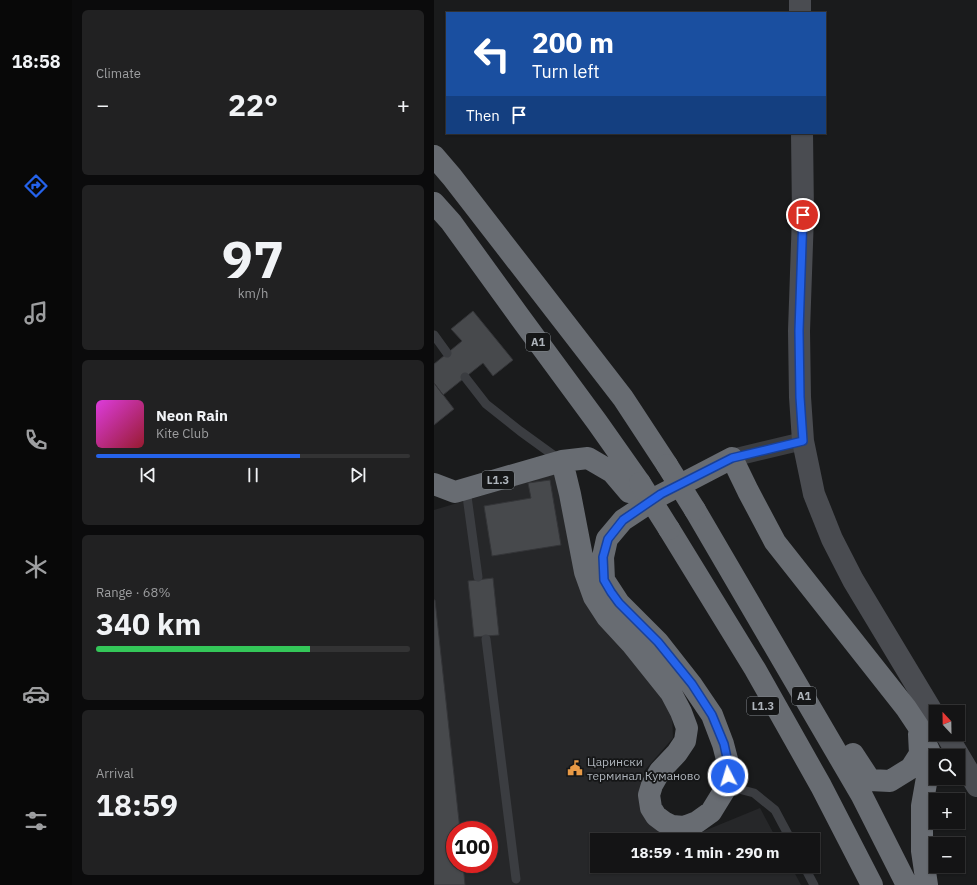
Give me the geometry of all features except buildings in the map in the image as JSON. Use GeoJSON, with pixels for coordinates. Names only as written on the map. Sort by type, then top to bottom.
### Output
{"type":"FeatureCollection","features":[{"type":"Feature","properties":{"kind":"highway","name":"A1"},"geometry":{"type":"LineString","coordinates":[[434,156],[452,177],[622,398],[667,465],[695,510],[862,796],[907,885]]}},
{"type":"Feature","properties":{"kind":"highway","name":"A1"},"geometry":{"type":"LineString","coordinates":[[434,203],[451,222],[518,316],[597,422],[634,487],[662,532],[755,669],[821,786],[872,885]]}},
{"type":"Feature","properties":{"kind":"highway","name":"L1.3"},"geometry":{"type":"LineString","coordinates":[[434,484],[455,492],[562,461],[588,458],[634,487]]}},
{"type":"Feature","properties":{"kind":"highway"},"geometry":{"type":"LineString","coordinates":[[562,461],[585,572],[594,597],[607,617],[631,642],[671,693],[687,728],[685,741],[677,753],[660,771],[652,785],[650,796],[651,808],[656,816],[672,826],[684,827],[697,822],[711,812],[727,786],[729,767],[724,744],[712,715],[692,684],[658,642],[619,603],[611,592],[604,580],[603,557],[608,539],[623,520],[661,494],[732,458],[775,542],[906,708],[927,722],[931,755],[922,806],[922,851],[927,885]]}},
{"type":"Feature","properties":{"kind":"highway"},"geometry":{"type":"LineString","coordinates":[[695,510],[733,554],[870,780],[890,781],[911,768],[920,754],[927,722]]}},
{"type":"Feature","properties":{"kind":"highway","name":"L1.3"},"geometry":{"type":"LineString","coordinates":[[662,532],[810,790],[857,885]]}},
{"type":"Feature","properties":{"kind":"main road"},"geometry":{"type":"LineString","coordinates":[[800,0],[800,12]]}},
{"type":"Feature","properties":{"kind":"main road"},"geometry":{"type":"LineString","coordinates":[[802,134],[803,215],[799,331],[800,397],[803,441],[814,494],[832,539],[927,722]]}},
{"type":"Feature","properties":{"kind":"main road"},"geometry":{"type":"LineString","coordinates":[[950,741],[977,786]]}},
{"type":"Feature","properties":{"kind":"street"},"geometry":{"type":"LineString","coordinates":[[732,458],[803,441]]}},
{"type":"Feature","properties":{"kind":"lane"},"geometry":{"type":"LineString","coordinates":[[434,335],[447,354]]}},
{"type":"Feature","properties":{"kind":"lane"},"geometry":{"type":"LineString","coordinates":[[465,377],[486,404],[562,461]]}},
{"type":"Feature","properties":{"kind":"lane"},"geometry":{"type":"LineString","coordinates":[[466,489],[478,578]]}},
{"type":"Feature","properties":{"kind":"lane"},"geometry":{"type":"LineString","coordinates":[[486,639],[516,879]]}},
{"type":"Feature","properties":{"kind":"lane"},"geometry":{"type":"LineString","coordinates":[[727,786],[754,793],[775,810],[787,833]]}},
{"type":"Feature","properties":{"kind":"lane"},"geometry":{"type":"LineString","coordinates":[[808,873],[814,885]]}},
{"type":"Feature","properties":{"kind":"shaded area"},"geometry":{"type":"Polygon","coordinates":[[[557,473],[576,577],[672,711],[673,738],[645,770],[639,802],[653,825],[674,833],[590,833],[590,873],[795,873],[801,885],[434,885],[434,510],[557,473]]]}},
{"type":"Feature","properties":{"kind":"shaded area"},"geometry":{"type":"Polygon","coordinates":[[[760,808],[773,833],[699,833],[760,808]]]}},
{"type":"Feature","properties":{"kind":"place","name":"Царински терминал Куманово"},"geometry":{"type":"Point","coordinates":[575,768]}},
{"type":"Feature","properties":{"kind":"route"},"geometry":{"type":"LineString","coordinates":[[728,776],[729,767],[724,744],[712,715],[692,684],[658,642],[619,603],[611,592],[604,580],[603,557],[608,539],[623,520],[661,494],[732,458],[803,441],[800,397],[799,331],[803,215]]}}]}
